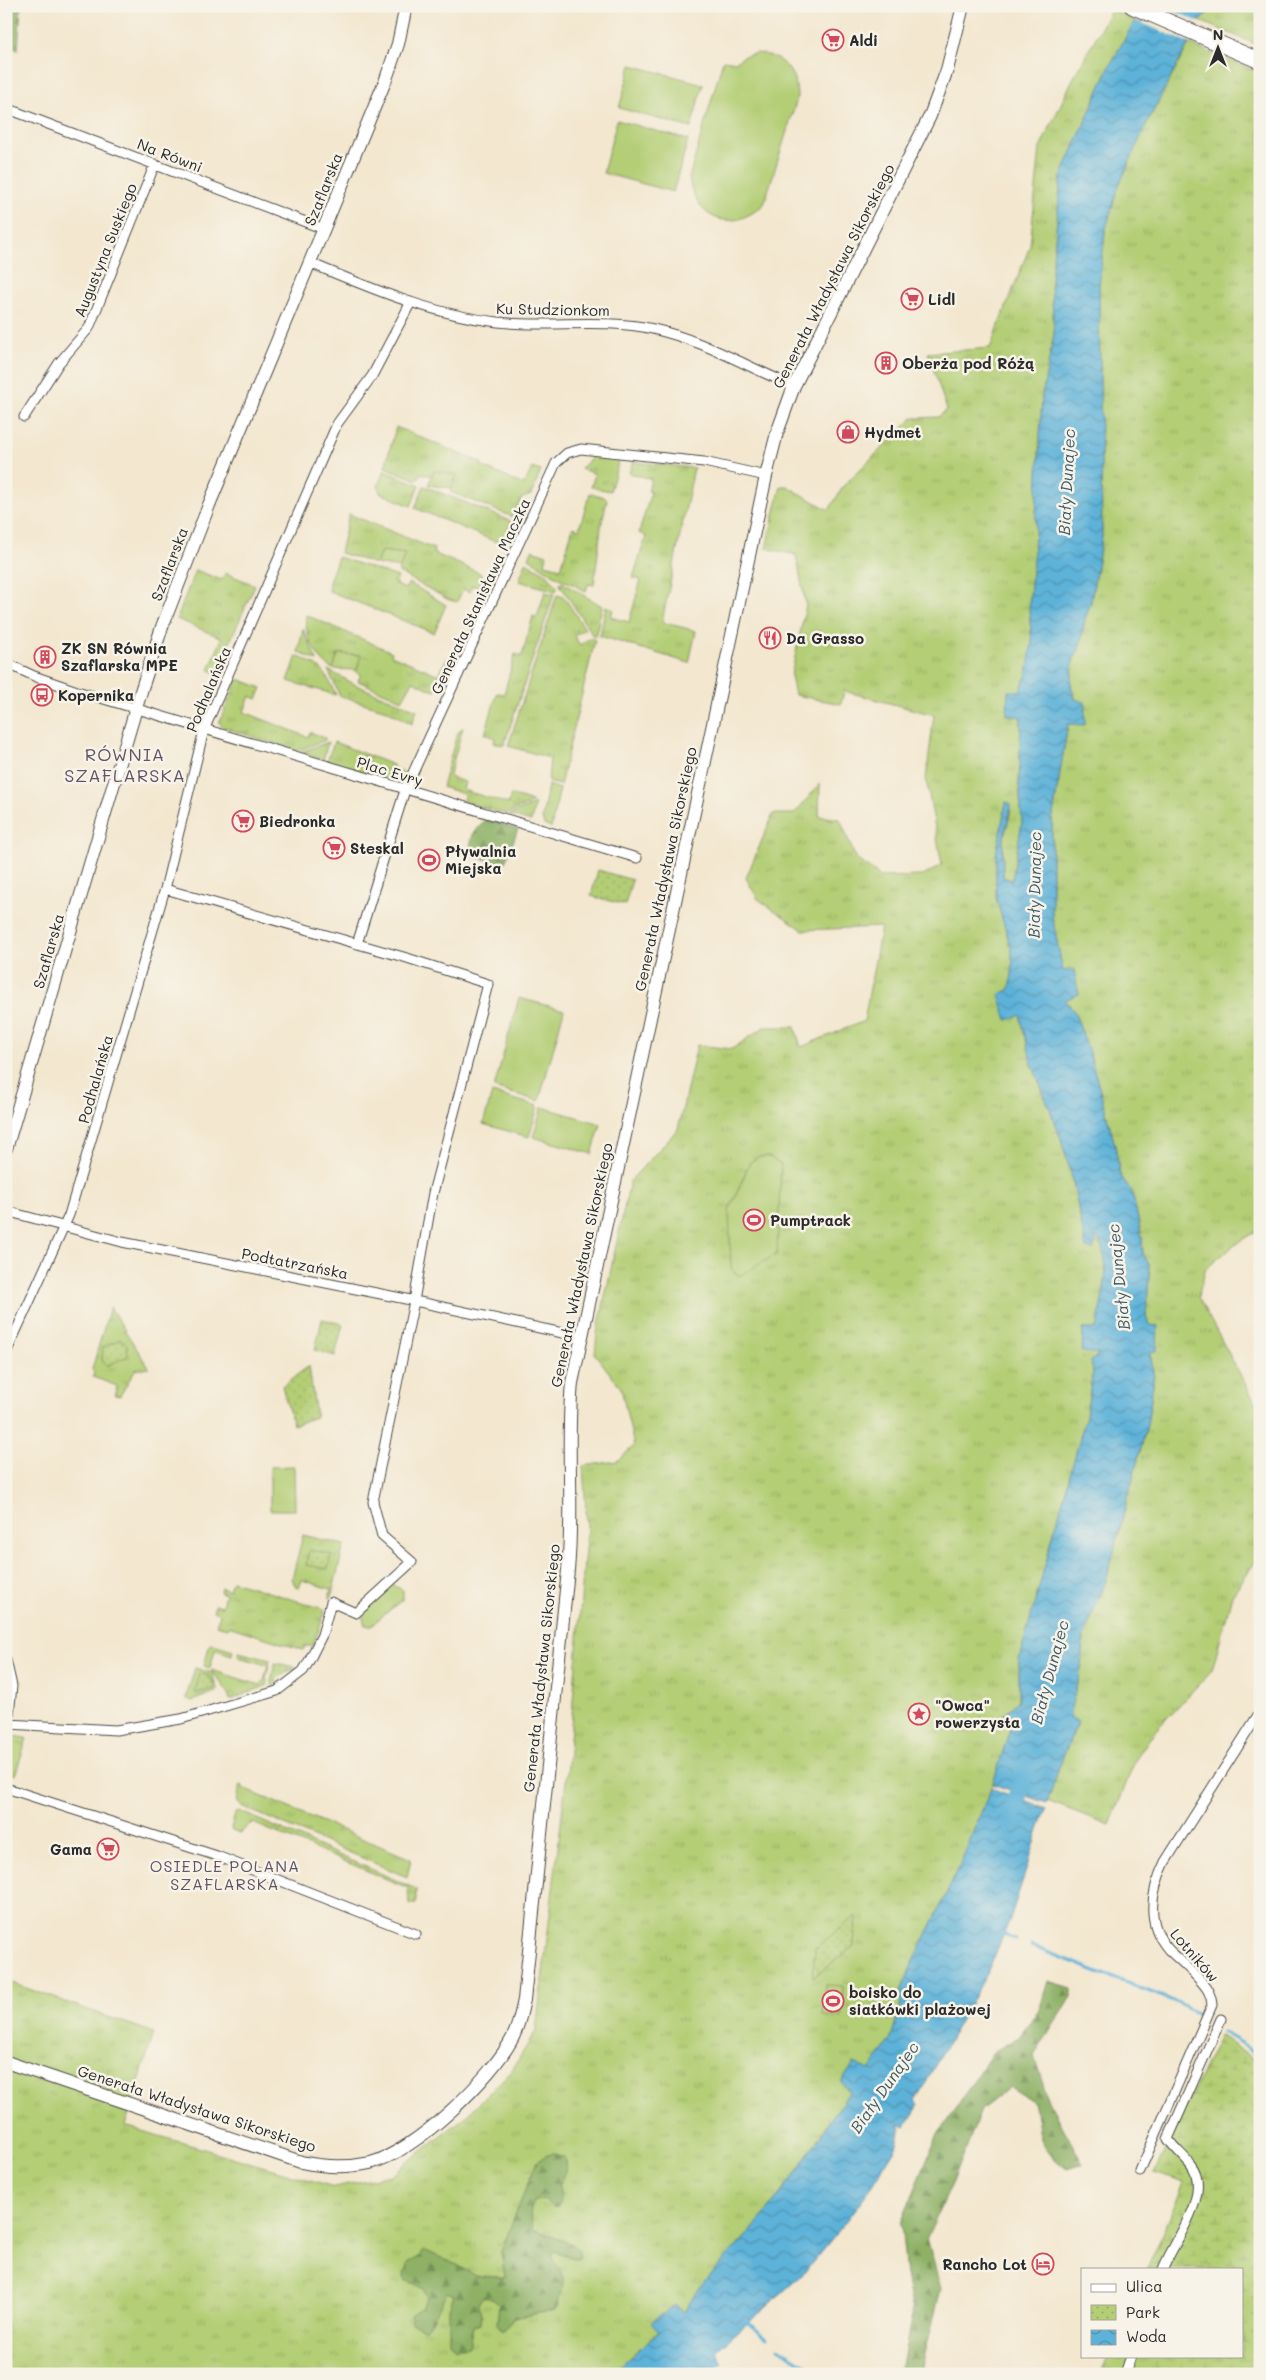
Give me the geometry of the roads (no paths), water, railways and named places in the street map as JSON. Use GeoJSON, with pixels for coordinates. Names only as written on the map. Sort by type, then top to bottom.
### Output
{"type":"FeatureCollection","features":[{"type":"Feature","properties":{"kind":"main road"},"geometry":{"type":"LineString","coordinates":[[1132,6],[1260,61]]}},
{"type":"Feature","properties":{"kind":"street","name":"Szaflarska"},"geometry":{"type":"LineString","coordinates":[[6,1149],[136,709],[188,560],[386,79],[398,44],[406,6]]}},
{"type":"Feature","properties":{"kind":"street","name":"Generała Władysława Sikorskiego"},"geometry":{"type":"LineString","coordinates":[[6,2062],[302,2162],[349,2167],[371,2163],[394,2154],[413,2143],[435,2125],[494,2066],[513,2037],[519,2024],[524,2000],[571,1540],[569,1413],[581,1337],[766,476],[778,432],[794,386],[927,122],[947,70],[963,7]]}},
{"type":"Feature","properties":{"kind":"street","name":"Na Równi"},"geometry":{"type":"LineString","coordinates":[[6,108],[324,229]]}},
{"type":"Feature","properties":{"kind":"street","name":"Augustyna Suskiego"},"geometry":{"type":"LineString","coordinates":[[24,417],[59,363],[89,328],[155,164]]}},
{"type":"Feature","properties":{"kind":"street","name":"Ku Studzionkom"},"geometry":{"type":"LineString","coordinates":[[310,263],[412,302],[468,318],[500,322],[599,322],[653,329],[688,339],[794,386]]}},
{"type":"Feature","properties":{"kind":"street","name":"Podhalańska"},"geometry":{"type":"LineString","coordinates":[[6,1354],[64,1228],[165,888],[204,730],[337,424],[372,376],[412,302]]}},
{"type":"Feature","properties":{"kind":"street","name":"Generała Stanisława Maczka"},"geometry":{"type":"LineString","coordinates":[[357,944],[405,790],[556,463],[567,453],[581,449],[704,462],[766,476]]}},
{"type":"Feature","properties":{"kind":"street","name":"Plac Evry"},"geometry":{"type":"LineString","coordinates":[[6,663],[34,676],[136,709],[204,730],[226,734],[405,790],[637,858]]}},
{"type":"Feature","properties":{"kind":"street"},"geometry":{"type":"LineString","coordinates":[[6,1660],[12,1686],[8,1724],[116,1730],[182,1719],[276,1691],[303,1671],[308,1663],[322,1635],[330,1602],[356,1613],[412,1562],[382,1536],[373,1502],[414,1301],[433,1193],[488,984],[165,888]]}},
{"type":"Feature","properties":{"kind":"street","name":"Podtatrzańska"},"geometry":{"type":"LineString","coordinates":[[6,1211],[122,1242],[581,1337]]}},
{"type":"Feature","properties":{"kind":"street","name":"Lotników"},"geometry":{"type":"LineString","coordinates":[[1140,2171],[1212,2005],[1210,1993],[1204,1985],[1161,1940],[1153,1918],[1155,1886],[1165,1862],[1260,1712]]}},
{"type":"Feature","properties":{"kind":"street"},"geometry":{"type":"LineString","coordinates":[[6,1788],[212,1854],[416,1934]]}},
{"type":"Feature","properties":{"kind":"street"},"geometry":{"type":"LineString","coordinates":[[1163,2268],[1193,2208],[1197,2195],[1192,2166],[1178,2153],[1168,2139],[1221,2019]]}},
{"type":"Feature","properties":{"kind":"street"},"geometry":{"type":"LineString","coordinates":[[1125,2374],[1130,2358]]}},
{"type":"Feature","properties":{"kind":"water"},"geometry":{"type":"Polygon","coordinates":[[[1143,6],[1214,6],[1200,21],[1146,125],[1118,188],[1105,232],[1099,287],[1102,536],[1091,602],[1085,619],[1079,650],[1073,660],[1071,686],[1075,699],[1085,702],[1085,725],[1068,724],[1052,821],[1052,916],[1063,971],[1074,970],[1079,994],[1065,1000],[1075,1013],[1090,1055],[1115,1145],[1120,1175],[1132,1192],[1142,1237],[1143,1254],[1150,1266],[1146,1316],[1149,1325],[1158,1326],[1157,1351],[1150,1352],[1154,1378],[1147,1425],[1106,1581],[1083,1638],[1081,1669],[1069,1716],[1078,1722],[1064,1754],[1047,1803],[993,1784],[1012,1722],[1003,1716],[1019,1700],[1019,1660],[1086,1416],[1093,1372],[1091,1361],[1099,1354],[1082,1352],[1083,1329],[1095,1329],[1098,1323],[1106,1268],[1101,1246],[1096,1236],[1094,1238],[1096,1243],[1093,1250],[1086,1248],[1072,1177],[1058,1130],[1032,1064],[1020,1015],[1007,1020],[999,995],[1010,989],[1013,965],[1011,948],[996,898],[996,855],[1006,802],[1010,803],[1010,808],[1003,841],[1003,877],[1012,880],[1022,822],[1019,785],[1021,717],[1007,715],[1008,691],[1020,691],[1027,674],[1032,642],[1029,609],[1042,396],[1054,334],[1051,282],[1061,177],[1109,67],[1143,6]]]}},
{"type":"Feature","properties":{"kind":"water"},"geometry":{"type":"Polygon","coordinates":[[[991,1788],[1046,1809],[1010,1919],[988,1972],[915,2101],[919,2105],[905,2127],[899,2124],[901,2130],[896,2147],[873,2184],[848,2219],[803,2274],[716,2351],[723,2363],[712,2374],[698,2374],[695,2370],[692,2374],[611,2374],[659,2332],[651,2323],[674,2305],[684,2313],[696,2291],[761,2220],[797,2171],[850,2091],[841,2083],[854,2063],[870,2070],[890,2041],[900,2008],[902,1989],[956,1874],[991,1788]]]}},
{"type":"Feature","properties":{"kind":"waterway","name":"Biały Dunajec"},"geometry":{"type":"LineString","coordinates":[[1010,1823],[1025,1768]]}},
{"type":"Feature","properties":{"kind":"waterway"},"geometry":{"type":"LineString","coordinates":[[1001,1933],[1016,1940]]}},
{"type":"Feature","properties":{"kind":"waterway"},"geometry":{"type":"LineString","coordinates":[[1031,1946],[1171,2000],[1200,2015]]}},
{"type":"Feature","properties":{"kind":"waterway"},"geometry":{"type":"LineString","coordinates":[[1223,2032],[1245,2045],[1260,2060]]}},
{"type":"Feature","properties":{"kind":"waterway"},"geometry":{"type":"LineString","coordinates":[[744,2320],[767,2338]]}},
{"type":"Feature","properties":{"kind":"waterway"},"geometry":{"type":"LineString","coordinates":[[778,2348],[820,2374]]}},
{"type":"Feature","properties":{"kind":"place","name":"Aldi"},"geometry":{"type":"Point","coordinates":[833,40]}},
{"type":"Feature","properties":{"kind":"place","name":"Lidl"},"geometry":{"type":"Point","coordinates":[912,299]}},
{"type":"Feature","properties":{"kind":"place","name":"Oberża pod Różą"},"geometry":{"type":"Point","coordinates":[886,363]}},
{"type":"Feature","properties":{"kind":"place","name":"Hydmet"},"geometry":{"type":"Point","coordinates":[848,432]}},
{"type":"Feature","properties":{"kind":"place","name":"Da Grasso"},"geometry":{"type":"Point","coordinates":[770,638]}},
{"type":"Feature","properties":{"kind":"place","name":"ZK SN Równia Szaflarska MPE"},"geometry":{"type":"Point","coordinates":[45,657]}},
{"type":"Feature","properties":{"kind":"place","name":"Kopernika"},"geometry":{"type":"Point","coordinates":[42,695]}},
{"type":"Feature","properties":{"kind":"place","name":"Biedronka"},"geometry":{"type":"Point","coordinates":[243,821]}},
{"type":"Feature","properties":{"kind":"place","name":"Steskal"},"geometry":{"type":"Point","coordinates":[334,848]}},
{"type":"Feature","properties":{"kind":"place","name":"Pływalnia Miejska"},"geometry":{"type":"Point","coordinates":[429,860]}},
{"type":"Feature","properties":{"kind":"place","name":"Pumptrack"},"geometry":{"type":"Point","coordinates":[754,1220]}},
{"type":"Feature","properties":{"kind":"place","name":"\"Owca\" rowerzysta"},"geometry":{"type":"Point","coordinates":[919,1714]}},
{"type":"Feature","properties":{"kind":"place","name":"Gama"},"geometry":{"type":"Point","coordinates":[108,1849]}},
{"type":"Feature","properties":{"kind":"place","name":"boisko do siatkówki plażowej"},"geometry":{"type":"Point","coordinates":[833,2001]}},
{"type":"Feature","properties":{"kind":"place","name":"Rancho Lot"},"geometry":{"type":"Point","coordinates":[1043,2264]}},
{"type":"Feature","properties":{"kind":"district","name":"RÓWNIA SZAFLARSKA"},"geometry":{"type":"Point","coordinates":[125,764]}},
{"type":"Feature","properties":{"kind":"district","name":"OSIEDLE POLANA SZAFLARSKA"},"geometry":{"type":"Point","coordinates":[225,1874]}}]}
